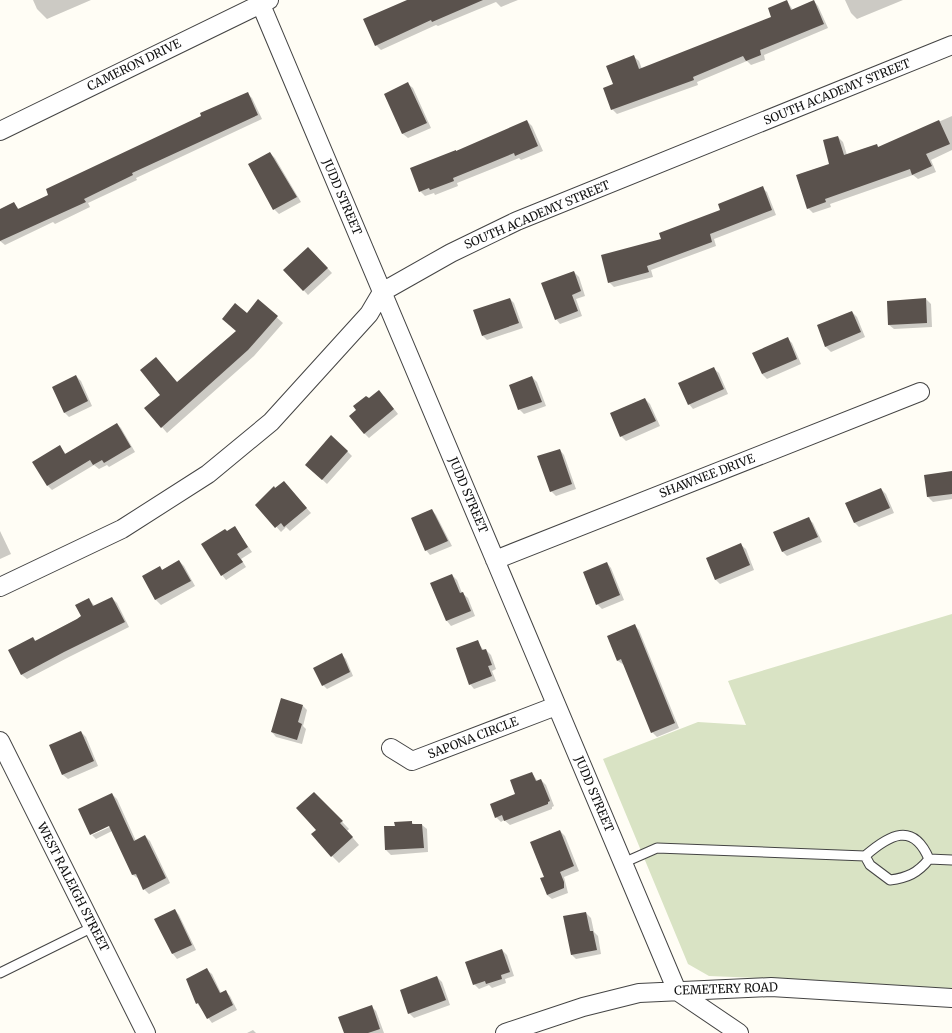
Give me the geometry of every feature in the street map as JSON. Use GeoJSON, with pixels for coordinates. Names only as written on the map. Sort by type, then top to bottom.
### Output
{"type":"FeatureCollection","features":[{"type":"Feature","properties":{"kind":"street","name":"CAMERON DRIVE"},"geometry":{"type":"LineString","coordinates":[[0,130],[263,1]]}},
{"type":"Feature","properties":{"kind":"street","name":"JUDD STREET"},"geometry":{"type":"LineString","coordinates":[[263,1],[382,292],[676,991]]}},
{"type":"Feature","properties":{"kind":"street","name":"SOUTH ACADEMY STREET"},"geometry":{"type":"LineString","coordinates":[[0,587],[122,529],[208,474],[270,422],[369,314],[382,292],[451,253],[517,221],[952,46]]}},
{"type":"Feature","properties":{"kind":"street","name":"SHAWNEE DRIVE"},"geometry":{"type":"LineString","coordinates":[[495,560],[920,392]]}},
{"type":"Feature","properties":{"kind":"street","name":"SAPONA CIRCLE"},"geometry":{"type":"LineString","coordinates":[[392,748],[412,761],[556,706]]}},
{"type":"Feature","properties":{"kind":"street","name":"WEST RALEIGH STREET"},"geometry":{"type":"LineString","coordinates":[[0,741],[146,1033]]}},
{"type":"Feature","properties":{"kind":"street","name":"CEMETERY ROAD"},"geometry":{"type":"LineString","coordinates":[[505,1033],[583,1007],[639,993],[771,986],[952,998]]}},
{"type":"Feature","properties":{"kind":"street"},"geometry":{"type":"LineString","coordinates":[[676,991],[739,1033]]}},
{"type":"Feature","properties":{"kind":"lane"},"geometry":{"type":"LineString","coordinates":[[623,863],[657,848],[865,856],[881,842],[892,836],[914,838],[924,846],[929,859]]}},
{"type":"Feature","properties":{"kind":"lane"},"geometry":{"type":"LineString","coordinates":[[865,856],[870,866],[890,880],[911,875],[923,866],[929,859]]}},
{"type":"Feature","properties":{"kind":"lane"},"geometry":{"type":"LineString","coordinates":[[929,859],[952,860]]}},
{"type":"Feature","properties":{"kind":"lane"},"geometry":{"type":"LineString","coordinates":[[0,972],[93,927]]}},
{"type":"Feature","properties":{"kind":"green space"},"geometry":{"type":"Polygon","coordinates":[[[952,614],[952,991],[806,980],[709,976],[688,964],[603,759],[698,722],[746,725],[728,681],[952,614]]]}},
{"type":"Feature","properties":{"kind":"building"},"geometry":{"type":"Polygon","coordinates":[[[407,0],[483,0],[432,22],[431,20],[375,46],[363,19],[407,0]]]}},
{"type":"Feature","properties":{"kind":"building"},"geometry":{"type":"Polygon","coordinates":[[[787,0],[791,10],[814,0],[824,24],[760,50],[761,55],[746,61],[743,56],[693,77],[694,80],[611,110],[603,88],[613,84],[606,66],[634,55],[639,69],[771,17],[768,8],[787,0]]]}},
{"type":"Feature","properties":{"kind":"building"},"geometry":{"type":"Polygon","coordinates":[[[408,82],[427,123],[402,134],[384,94],[408,82]]]}},
{"type":"Feature","properties":{"kind":"building"},"geometry":{"type":"Polygon","coordinates":[[[248,92],[258,115],[132,173],[133,175],[84,199],[86,202],[0,241],[0,209],[14,202],[18,209],[48,195],[46,189],[201,116],[200,113],[248,92]]]}},
{"type":"Feature","properties":{"kind":"building"},"geometry":{"type":"Polygon","coordinates":[[[527,120],[538,146],[515,156],[514,153],[453,178],[454,181],[430,190],[429,188],[419,192],[410,168],[456,151],[527,120]]]}},
{"type":"Feature","properties":{"kind":"building"},"geometry":{"type":"Polygon","coordinates":[[[939,120],[950,144],[926,154],[932,166],[912,175],[910,169],[825,199],[826,202],[807,209],[796,175],[829,164],[823,140],[838,136],[844,155],[877,144],[878,147],[939,120]]]}},
{"type":"Feature","properties":{"kind":"building"},"geometry":{"type":"Polygon","coordinates":[[[270,152],[297,197],[273,210],[248,164],[270,152]]]}},
{"type":"Feature","properties":{"kind":"building"},"geometry":{"type":"Polygon","coordinates":[[[763,186],[772,210],[710,234],[712,242],[647,266],[649,272],[608,283],[601,255],[661,239],[659,233],[720,210],[718,204],[763,186]]]}},
{"type":"Feature","properties":{"kind":"building"},"geometry":{"type":"Polygon","coordinates":[[[308,247],[328,268],[303,291],[283,270],[308,247]]]}},
{"type":"Feature","properties":{"kind":"building"},"geometry":{"type":"Polygon","coordinates":[[[574,271],[581,291],[572,295],[578,311],[555,320],[541,283],[574,271]]]}},
{"type":"Feature","properties":{"kind":"building"},"geometry":{"type":"Polygon","coordinates":[[[510,298],[519,323],[482,336],[473,310],[510,298]]]}},
{"type":"Feature","properties":{"kind":"building"},"geometry":{"type":"Polygon","coordinates":[[[926,298],[927,323],[888,325],[887,301],[926,298]]]}},
{"type":"Feature","properties":{"kind":"building"},"geometry":{"type":"Polygon","coordinates":[[[258,299],[278,316],[248,350],[161,428],[144,408],[160,395],[140,370],[156,357],[177,382],[236,331],[222,319],[235,303],[247,313],[258,299]]]}},
{"type":"Feature","properties":{"kind":"building"},"geometry":{"type":"Polygon","coordinates":[[[852,311],[861,332],[825,347],[817,325],[852,311]]]}},
{"type":"Feature","properties":{"kind":"building"},"geometry":{"type":"Polygon","coordinates":[[[788,337],[797,359],[762,374],[752,353],[788,337]]]}},
{"type":"Feature","properties":{"kind":"building"},"geometry":{"type":"Polygon","coordinates":[[[714,367],[724,389],[688,405],[678,383],[714,367]]]}},
{"type":"Feature","properties":{"kind":"building"},"geometry":{"type":"Polygon","coordinates":[[[76,375],[88,401],[64,413],[52,387],[76,375]]]}},
{"type":"Feature","properties":{"kind":"building"},"geometry":{"type":"Polygon","coordinates":[[[532,376],[542,402],[518,410],[509,385],[532,376]]]}},
{"type":"Feature","properties":{"kind":"building"},"geometry":{"type":"Polygon","coordinates":[[[379,390],[394,409],[364,434],[349,416],[356,410],[353,406],[366,396],[369,398],[379,390]]]}},
{"type":"Feature","properties":{"kind":"building"},"geometry":{"type":"Polygon","coordinates":[[[645,398],[656,421],[620,437],[610,413],[645,398]]]}},
{"type":"Feature","properties":{"kind":"building"},"geometry":{"type":"Polygon","coordinates":[[[117,423],[131,447],[104,463],[102,460],[93,465],[90,460],[47,486],[32,462],[60,445],[65,454],[117,423]]]}},
{"type":"Feature","properties":{"kind":"building"},"geometry":{"type":"Polygon","coordinates":[[[331,435],[348,451],[322,480],[305,465],[331,435]]]}},
{"type":"Feature","properties":{"kind":"building"},"geometry":{"type":"Polygon","coordinates":[[[560,449],[572,484],[550,492],[537,456],[560,449]]]}},
{"type":"Feature","properties":{"kind":"building"},"geometry":{"type":"Polygon","coordinates":[[[952,471],[952,494],[927,497],[924,475],[952,471]]]}},
{"type":"Feature","properties":{"kind":"building"},"geometry":{"type":"Polygon","coordinates":[[[284,481],[307,508],[284,527],[281,523],[275,528],[255,505],[274,486],[275,488],[284,481]]]}},
{"type":"Feature","properties":{"kind":"building"},"geometry":{"type":"Polygon","coordinates":[[[881,488],[890,508],[854,523],[845,503],[881,488]]]}},
{"type":"Feature","properties":{"kind":"building"},"geometry":{"type":"Polygon","coordinates":[[[432,509],[448,541],[425,551],[411,518],[432,509]]]}},
{"type":"Feature","properties":{"kind":"building"},"geometry":{"type":"Polygon","coordinates":[[[809,517],[818,537],[782,552],[773,532],[809,517]]]}},
{"type":"Feature","properties":{"kind":"building"},"geometry":{"type":"Polygon","coordinates":[[[235,526],[248,547],[237,554],[243,562],[221,576],[201,544],[225,529],[227,531],[235,526]]]}},
{"type":"Feature","properties":{"kind":"building"},"geometry":{"type":"Polygon","coordinates":[[[741,543],[750,565],[715,580],[706,558],[741,543]]]}},
{"type":"Feature","properties":{"kind":"building"},"geometry":{"type":"Polygon","coordinates":[[[179,560],[191,581],[155,600],[142,576],[160,566],[162,570],[179,560]]]}},
{"type":"Feature","properties":{"kind":"building"},"geometry":{"type":"Polygon","coordinates":[[[607,562],[620,595],[596,605],[583,572],[607,562]]]}},
{"type":"Feature","properties":{"kind":"building"},"geometry":{"type":"Polygon","coordinates":[[[452,574],[460,593],[463,592],[471,611],[446,621],[430,583],[452,574]]]}},
{"type":"Feature","properties":{"kind":"building"},"geometry":{"type":"Polygon","coordinates":[[[112,597],[125,622],[21,675],[8,650],[33,637],[35,641],[77,619],[81,616],[75,605],[89,598],[93,606],[112,597]]]}},
{"type":"Feature","properties":{"kind":"building"},"geometry":{"type":"Polygon","coordinates":[[[635,624],[675,723],[651,733],[621,659],[617,661],[607,636],[635,624]]]}},
{"type":"Feature","properties":{"kind":"building"},"geometry":{"type":"Polygon","coordinates":[[[478,640],[482,650],[486,649],[492,665],[488,666],[492,676],[469,685],[456,648],[478,640]]]}},
{"type":"Feature","properties":{"kind":"building"},"geometry":{"type":"Polygon","coordinates":[[[342,653],[350,672],[322,686],[313,668],[342,653]]]}},
{"type":"Feature","properties":{"kind":"building"},"geometry":{"type":"Polygon","coordinates":[[[281,698],[303,705],[298,722],[302,724],[297,740],[271,732],[281,698]]]}},
{"type":"Feature","properties":{"kind":"building"},"geometry":{"type":"Polygon","coordinates":[[[81,731],[94,761],[62,775],[49,745],[81,731]]]}},
{"type":"Feature","properties":{"kind":"building"},"geometry":{"type":"Polygon","coordinates":[[[532,772],[536,781],[541,779],[550,801],[548,804],[504,821],[502,815],[495,818],[490,804],[515,794],[510,780],[532,772]]]}},
{"type":"Feature","properties":{"kind":"building"},"geometry":{"type":"Polygon","coordinates":[[[314,792],[343,821],[340,823],[353,837],[331,857],[311,834],[316,830],[296,808],[314,792]]]}},
{"type":"Feature","properties":{"kind":"building"},"geometry":{"type":"Polygon","coordinates":[[[112,793],[134,841],[145,835],[166,878],[143,890],[136,874],[132,875],[109,826],[90,835],[78,809],[112,793]]]}},
{"type":"Feature","properties":{"kind":"building"},"geometry":{"type":"Polygon","coordinates":[[[412,821],[412,824],[422,824],[424,848],[385,850],[384,826],[395,826],[394,822],[412,821]]]}},
{"type":"Feature","properties":{"kind":"building"},"geometry":{"type":"Polygon","coordinates":[[[560,830],[574,866],[560,872],[564,882],[564,888],[547,895],[540,878],[544,877],[530,842],[560,830]]]}},
{"type":"Feature","properties":{"kind":"building"},"geometry":{"type":"Polygon","coordinates":[[[175,909],[192,945],[172,954],[154,919],[175,909]]]}},
{"type":"Feature","properties":{"kind":"building"},"geometry":{"type":"Polygon","coordinates":[[[586,912],[590,931],[593,931],[597,950],[571,955],[563,916],[586,912]]]}},
{"type":"Feature","properties":{"kind":"building"},"geometry":{"type":"Polygon","coordinates":[[[502,949],[510,972],[501,975],[502,979],[486,984],[485,981],[473,985],[465,962],[502,949]]]}},
{"type":"Feature","properties":{"kind":"building"},"geometry":{"type":"Polygon","coordinates":[[[207,968],[220,993],[226,990],[233,1005],[207,1019],[198,1003],[196,1004],[186,979],[207,968]]]}},
{"type":"Feature","properties":{"kind":"building"},"geometry":{"type":"Polygon","coordinates":[[[437,976],[446,1000],[408,1014],[400,990],[437,976]]]}},
{"type":"Feature","properties":{"kind":"building"},"geometry":{"type":"Polygon","coordinates":[[[372,1005],[380,1029],[368,1033],[344,1033],[338,1017],[372,1005]]]}}]}
